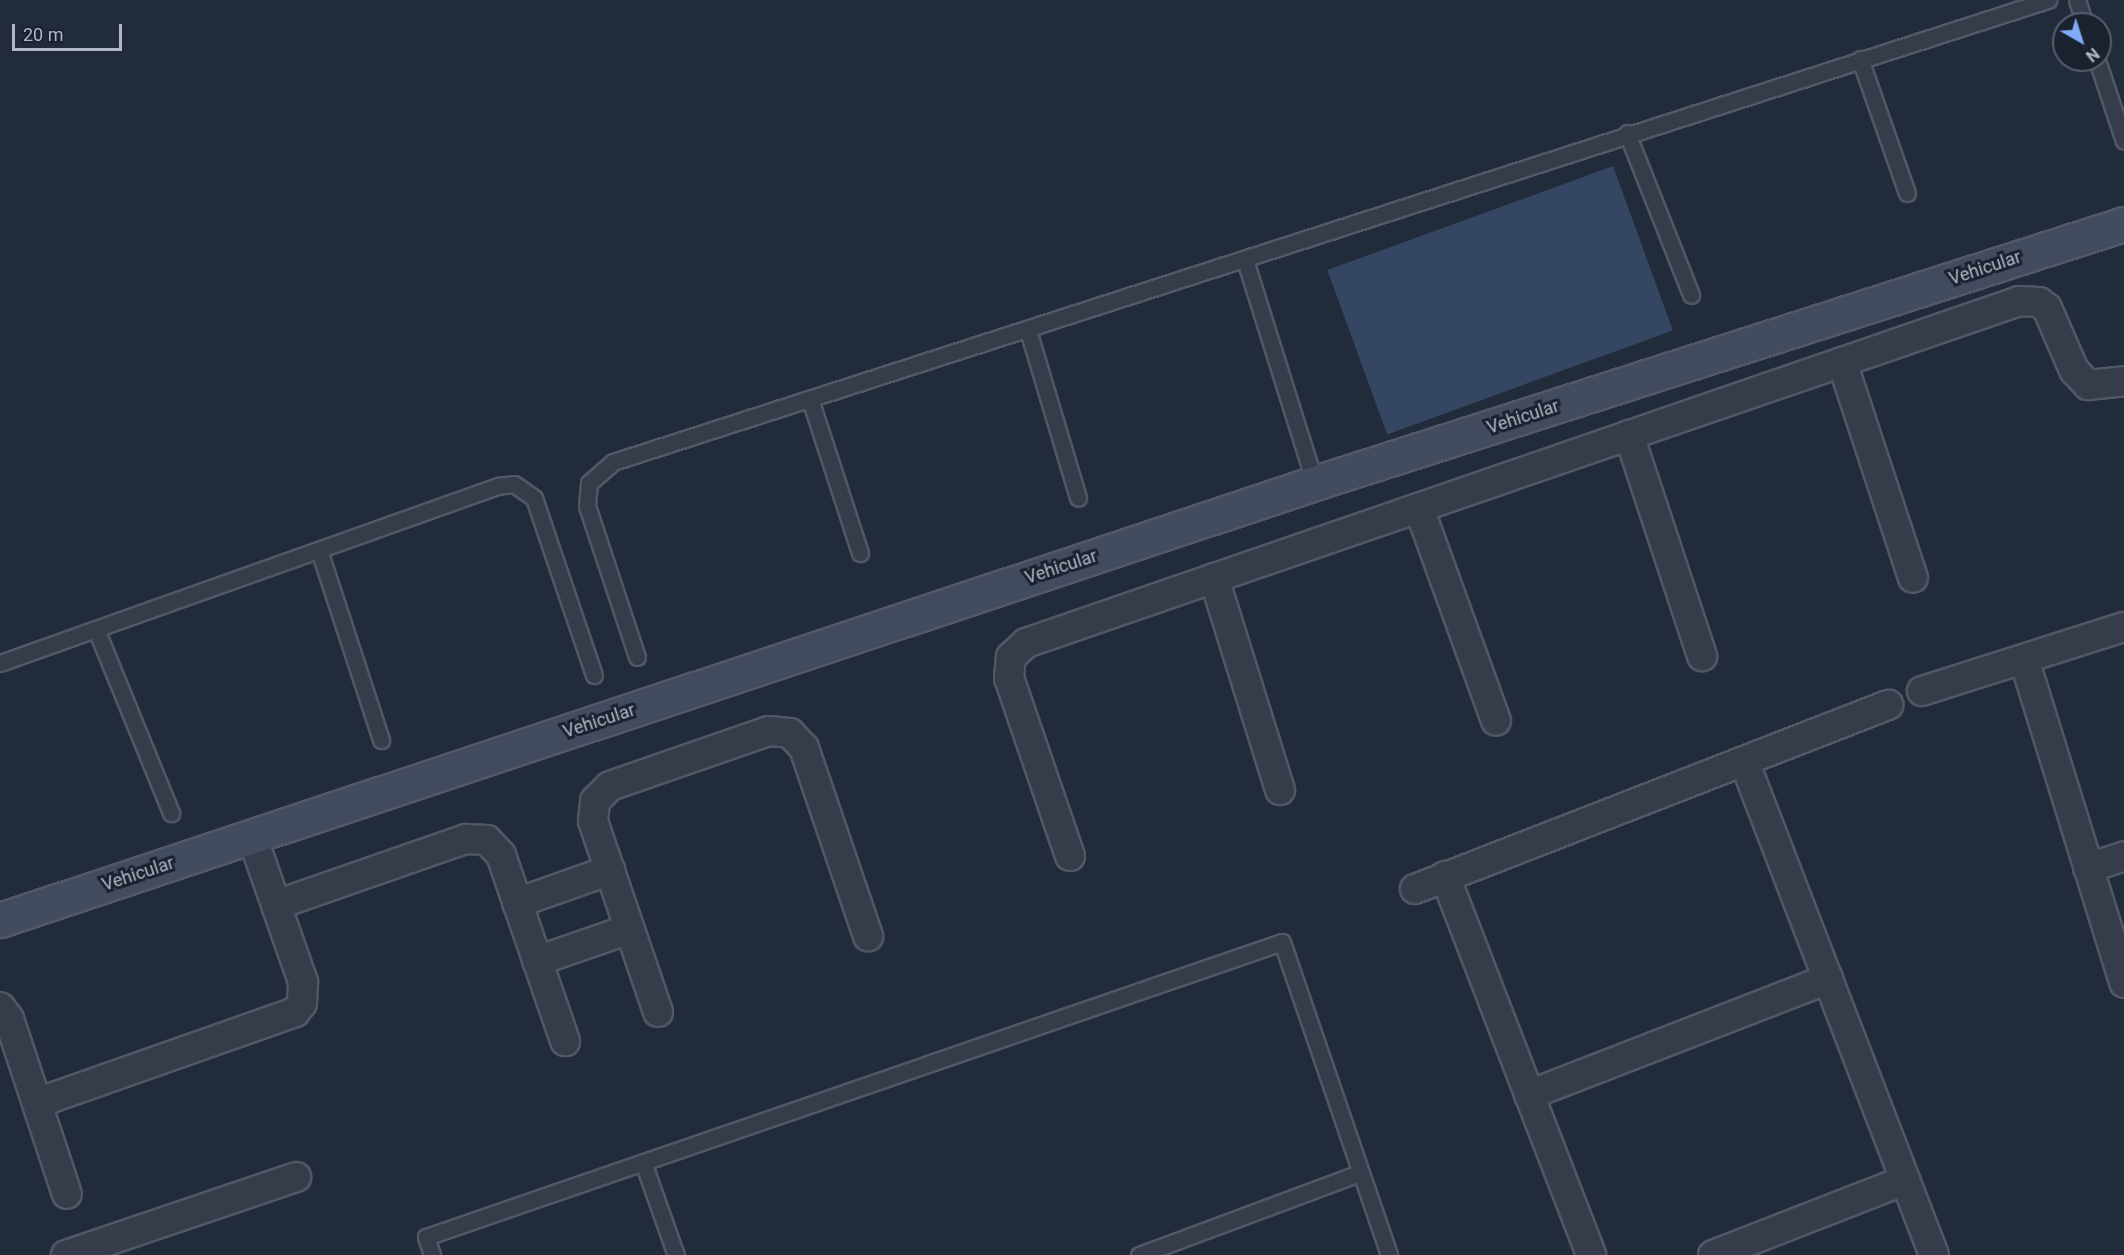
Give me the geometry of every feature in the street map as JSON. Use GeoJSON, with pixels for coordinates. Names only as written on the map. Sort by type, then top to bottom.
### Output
{"type":"FeatureCollection","features":[{"type":"Feature","properties":{"kind":"street","name":"Vehicular"},"geometry":{"type":"LineString","coordinates":[[0,920],[1315,483],[2124,224]]}},
{"type":"Feature","properties":{"kind":"street"},"geometry":{"type":"LineString","coordinates":[[1070,856],[1009,678],[1011,657],[1026,643],[1842,362],[2029,300],[2039,302],[2053,317],[2079,379],[2097,388],[2124,381]]}},
{"type":"Feature","properties":{"kind":"street"},"geometry":{"type":"LineString","coordinates":[[1842,362],[1912,578]]}},
{"type":"Feature","properties":{"kind":"street"},"geometry":{"type":"LineString","coordinates":[[1629,435],[1702,656]]}},
{"type":"Feature","properties":{"kind":"street"},"geometry":{"type":"LineString","coordinates":[[1419,508],[1496,721]]}},
{"type":"Feature","properties":{"kind":"street"},"geometry":{"type":"LineString","coordinates":[[1214,578],[1280,790]]}},
{"type":"Feature","properties":{"kind":"street"},"geometry":{"type":"LineString","coordinates":[[1922,691],[2124,627]]}},
{"type":"Feature","properties":{"kind":"street"},"geometry":{"type":"LineString","coordinates":[[2024,659],[2124,983]]}},
{"type":"Feature","properties":{"kind":"street"},"geometry":{"type":"LineString","coordinates":[[1415,889],[1888,705]]}},
{"type":"Feature","properties":{"kind":"street"},"geometry":{"type":"LineString","coordinates":[[658,1012],[592,811],[601,792],[779,730],[790,733],[804,748],[868,936]]}},
{"type":"Feature","properties":{"kind":"street"},"geometry":{"type":"LineString","coordinates":[[1744,761],[1934,1255]]}},
{"type":"Feature","properties":{"kind":"street"},"geometry":{"type":"LineString","coordinates":[[37,1103],[295,1012],[302,1003],[303,982],[252,836]]}},
{"type":"Feature","properties":{"kind":"street"},"geometry":{"type":"LineString","coordinates":[[276,905],[477,837],[496,846],[565,1041]]}},
{"type":"Feature","properties":{"kind":"street"},"geometry":{"type":"LineString","coordinates":[[2088,868],[2124,856]]}},
{"type":"Feature","properties":{"kind":"street"},"geometry":{"type":"LineString","coordinates":[[517,903],[610,870]]}},
{"type":"Feature","properties":{"kind":"street"},"geometry":{"type":"LineString","coordinates":[[1445,876],[1591,1255]]}},
{"type":"Feature","properties":{"kind":"street"},"geometry":{"type":"LineString","coordinates":[[537,962],[630,929]]}},
{"type":"Feature","properties":{"kind":"street"},"geometry":{"type":"LineString","coordinates":[[1529,1095],[1828,979]]}},
{"type":"Feature","properties":{"kind":"street"},"geometry":{"type":"LineString","coordinates":[[0,1007],[9,1019],[67,1194]]}},
{"type":"Feature","properties":{"kind":"street"},"geometry":{"type":"LineString","coordinates":[[66,1255],[296,1177]]}},
{"type":"Feature","properties":{"kind":"street"},"geometry":{"type":"LineString","coordinates":[[1713,1255],[1905,1180]]}},
{"type":"Feature","properties":{"kind":"lane"},"geometry":{"type":"LineString","coordinates":[[637,657],[587,506],[589,483],[614,462],[1245,260],[1627,133],[2048,0]]}},
{"type":"Feature","properties":{"kind":"lane"},"geometry":{"type":"LineString","coordinates":[[1860,59],[1907,193]]}},
{"type":"Feature","properties":{"kind":"lane"},"geometry":{"type":"LineString","coordinates":[[2101,72],[2124,141]]}},
{"type":"Feature","properties":{"kind":"lane"},"geometry":{"type":"LineString","coordinates":[[1627,133],[1691,295]]}},
{"type":"Feature","properties":{"kind":"lane"},"geometry":{"type":"LineString","coordinates":[[1245,260],[1315,483]]}},
{"type":"Feature","properties":{"kind":"lane"},"geometry":{"type":"LineString","coordinates":[[1028,330],[1078,498]]}},
{"type":"Feature","properties":{"kind":"lane"},"geometry":{"type":"LineString","coordinates":[[810,399],[860,553]]}},
{"type":"Feature","properties":{"kind":"lane"},"geometry":{"type":"LineString","coordinates":[[0,663],[498,486],[522,487],[534,498],[594,675]]}},
{"type":"Feature","properties":{"kind":"lane"},"geometry":{"type":"LineString","coordinates":[[318,550],[381,740]]}},
{"type":"Feature","properties":{"kind":"lane"},"geometry":{"type":"LineString","coordinates":[[96,629],[171,813]]}},
{"type":"Feature","properties":{"kind":"lane"},"geometry":{"type":"LineString","coordinates":[[432,1255],[426,1238],[1282,942],[1389,1255]]}},
{"type":"Feature","properties":{"kind":"lane"},"geometry":{"type":"LineString","coordinates":[[644,1162],[676,1255]]}},
{"type":"Feature","properties":{"kind":"lane"},"geometry":{"type":"LineString","coordinates":[[1139,1255],[1360,1173]]}},
{"type":"Feature","properties":{"kind":"water"},"geometry":{"type":"Polygon","coordinates":[[[1613,166],[1673,330],[1387,434],[1327,270],[1613,166]]]}}]}
